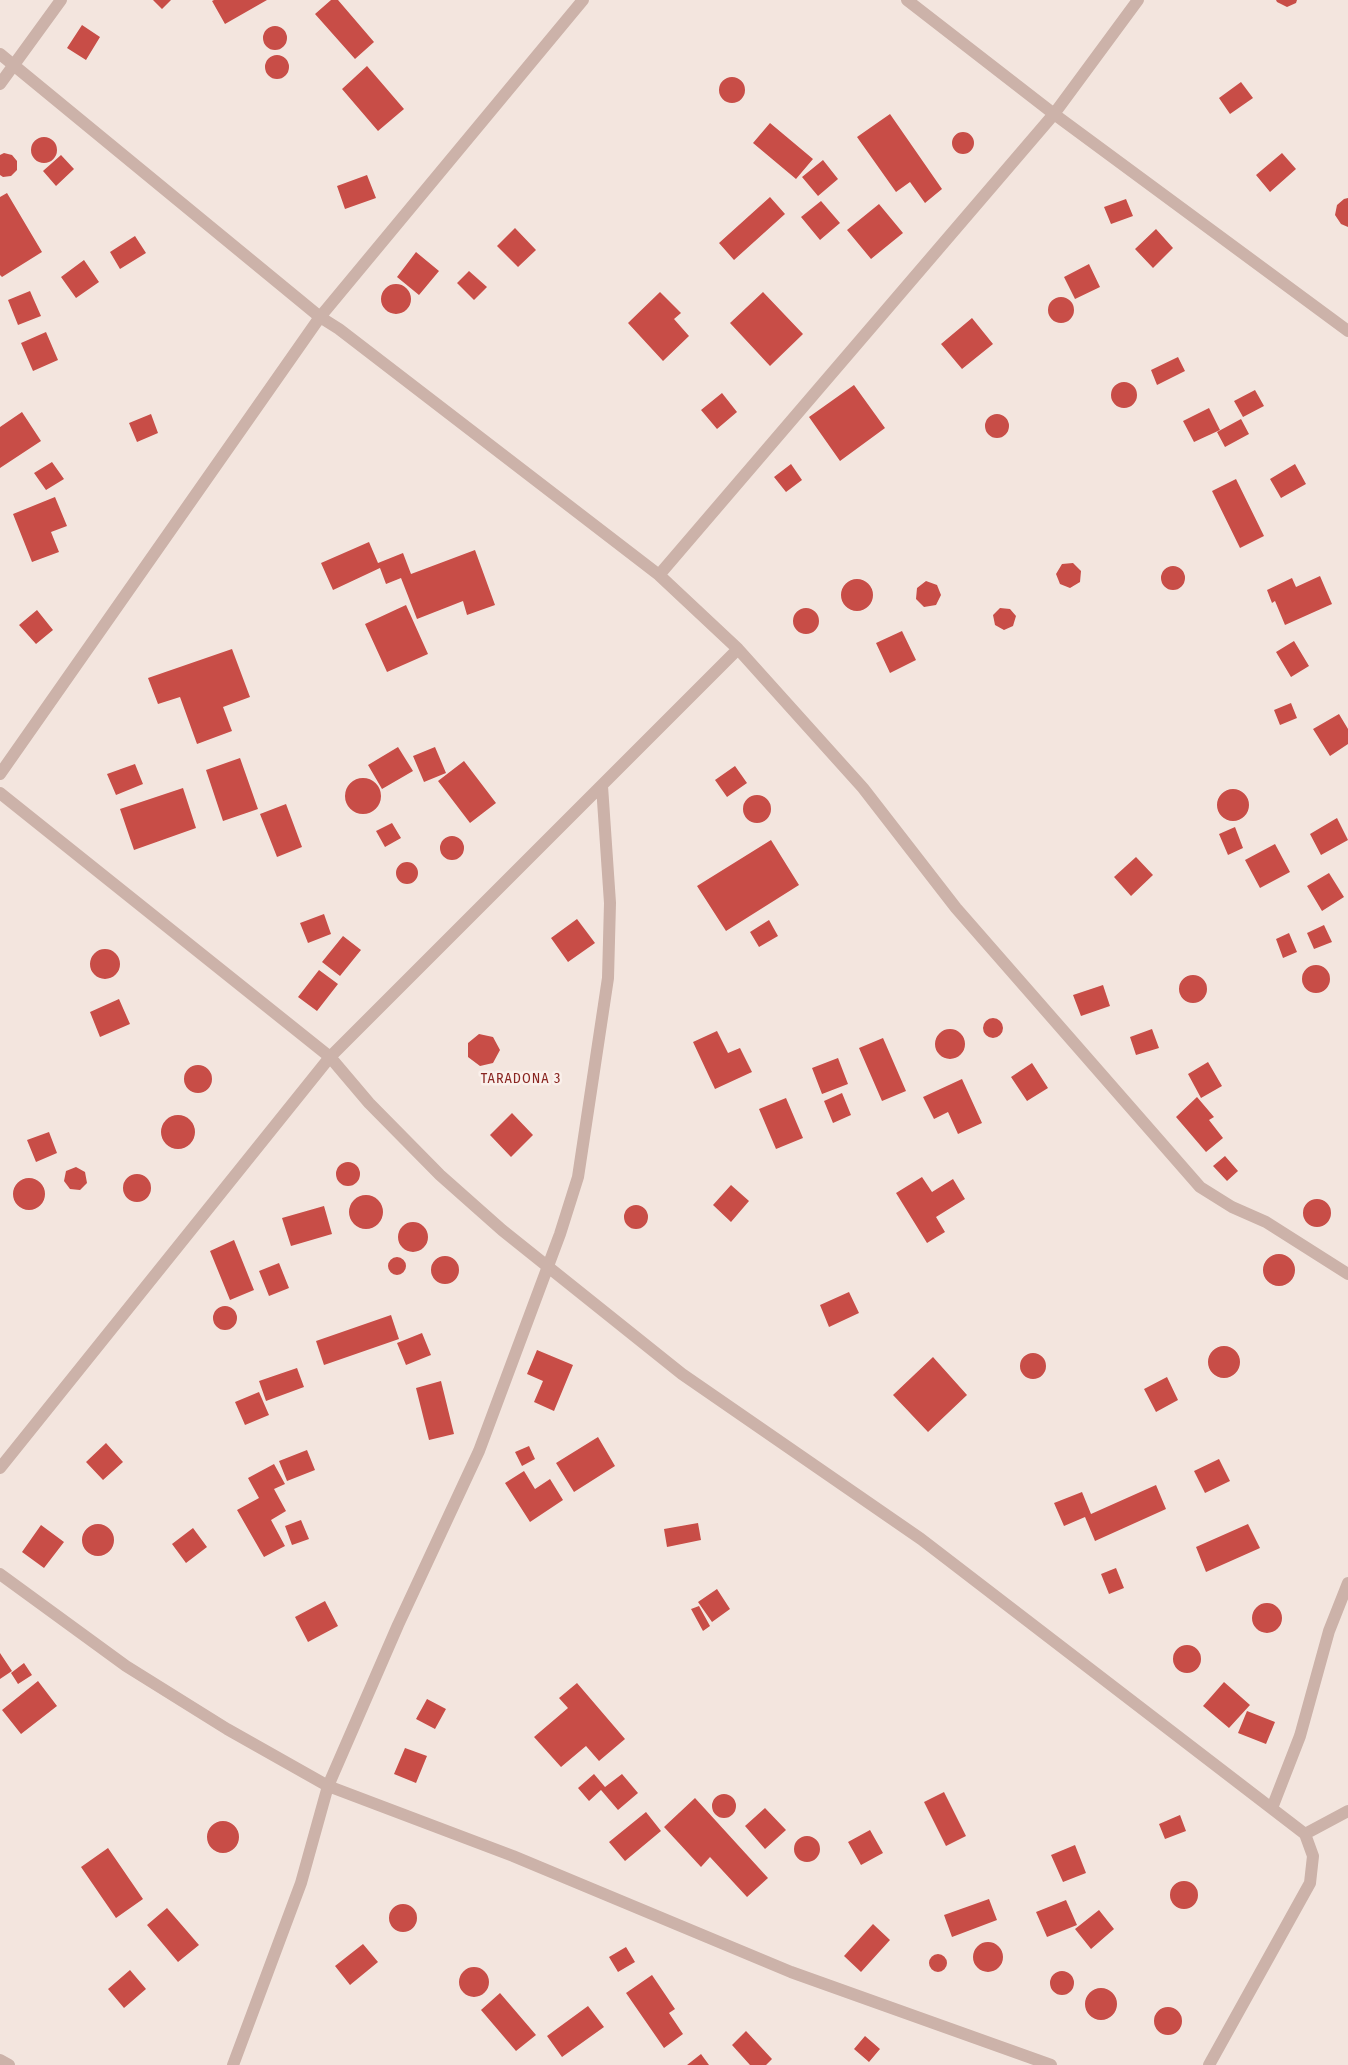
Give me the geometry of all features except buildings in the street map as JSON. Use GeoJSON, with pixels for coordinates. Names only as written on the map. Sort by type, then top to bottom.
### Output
{"type":"FeatureCollection","features":[{"type":"Feature","properties":{"kind":"street"},"geometry":{"type":"LineString","coordinates":[[0,84],[61,0]]}},
{"type":"Feature","properties":{"kind":"street"},"geometry":{"type":"LineString","coordinates":[[0,774],[320,317],[583,0]]}},
{"type":"Feature","properties":{"kind":"street"},"geometry":{"type":"LineString","coordinates":[[907,0],[1054,114],[1348,330]]}},
{"type":"Feature","properties":{"kind":"street"},"geometry":{"type":"LineString","coordinates":[[659,575],[1054,114],[1138,0]]}},
{"type":"Feature","properties":{"kind":"street"},"geometry":{"type":"LineString","coordinates":[[0,54],[320,317],[347,335],[659,575],[738,648],[863,788],[956,908],[1200,1187],[1232,1207],[1266,1222],[1348,1274]]}},
{"type":"Feature","properties":{"kind":"street"},"geometry":{"type":"LineString","coordinates":[[0,1468],[330,1057],[738,648]]}},
{"type":"Feature","properties":{"kind":"street"},"geometry":{"type":"LineString","coordinates":[[233,2065],[301,1883],[328,1786],[398,1625],[479,1451],[560,1234],[578,1177],[608,978],[610,903],[602,786]]}},
{"type":"Feature","properties":{"kind":"street"},"geometry":{"type":"LineString","coordinates":[[0,792],[330,1057],[369,1103],[440,1175],[502,1230],[682,1374],[920,1539],[1305,1834],[1313,1856],[1310,1883],[1209,2065]]}},
{"type":"Feature","properties":{"kind":"street"},"geometry":{"type":"LineString","coordinates":[[0,1574],[126,1666],[227,1728],[328,1786],[513,1856],[790,1972],[1051,2065]]}},
{"type":"Feature","properties":{"kind":"street"},"geometry":{"type":"LineString","coordinates":[[1272,1808],[1300,1736],[1329,1631],[1348,1583]]}},
{"type":"Feature","properties":{"kind":"street"},"geometry":{"type":"LineString","coordinates":[[1305,1834],[1348,1811]]}},
{"type":"Feature","properties":{"kind":"street"},"geometry":{"type":"LineString","coordinates":[[0,2060],[9,2065]]}},
{"type":"Feature","properties":{"kind":"district","name":"TARADONA 3"},"geometry":{"type":"Point","coordinates":[521,1079]}}]}
